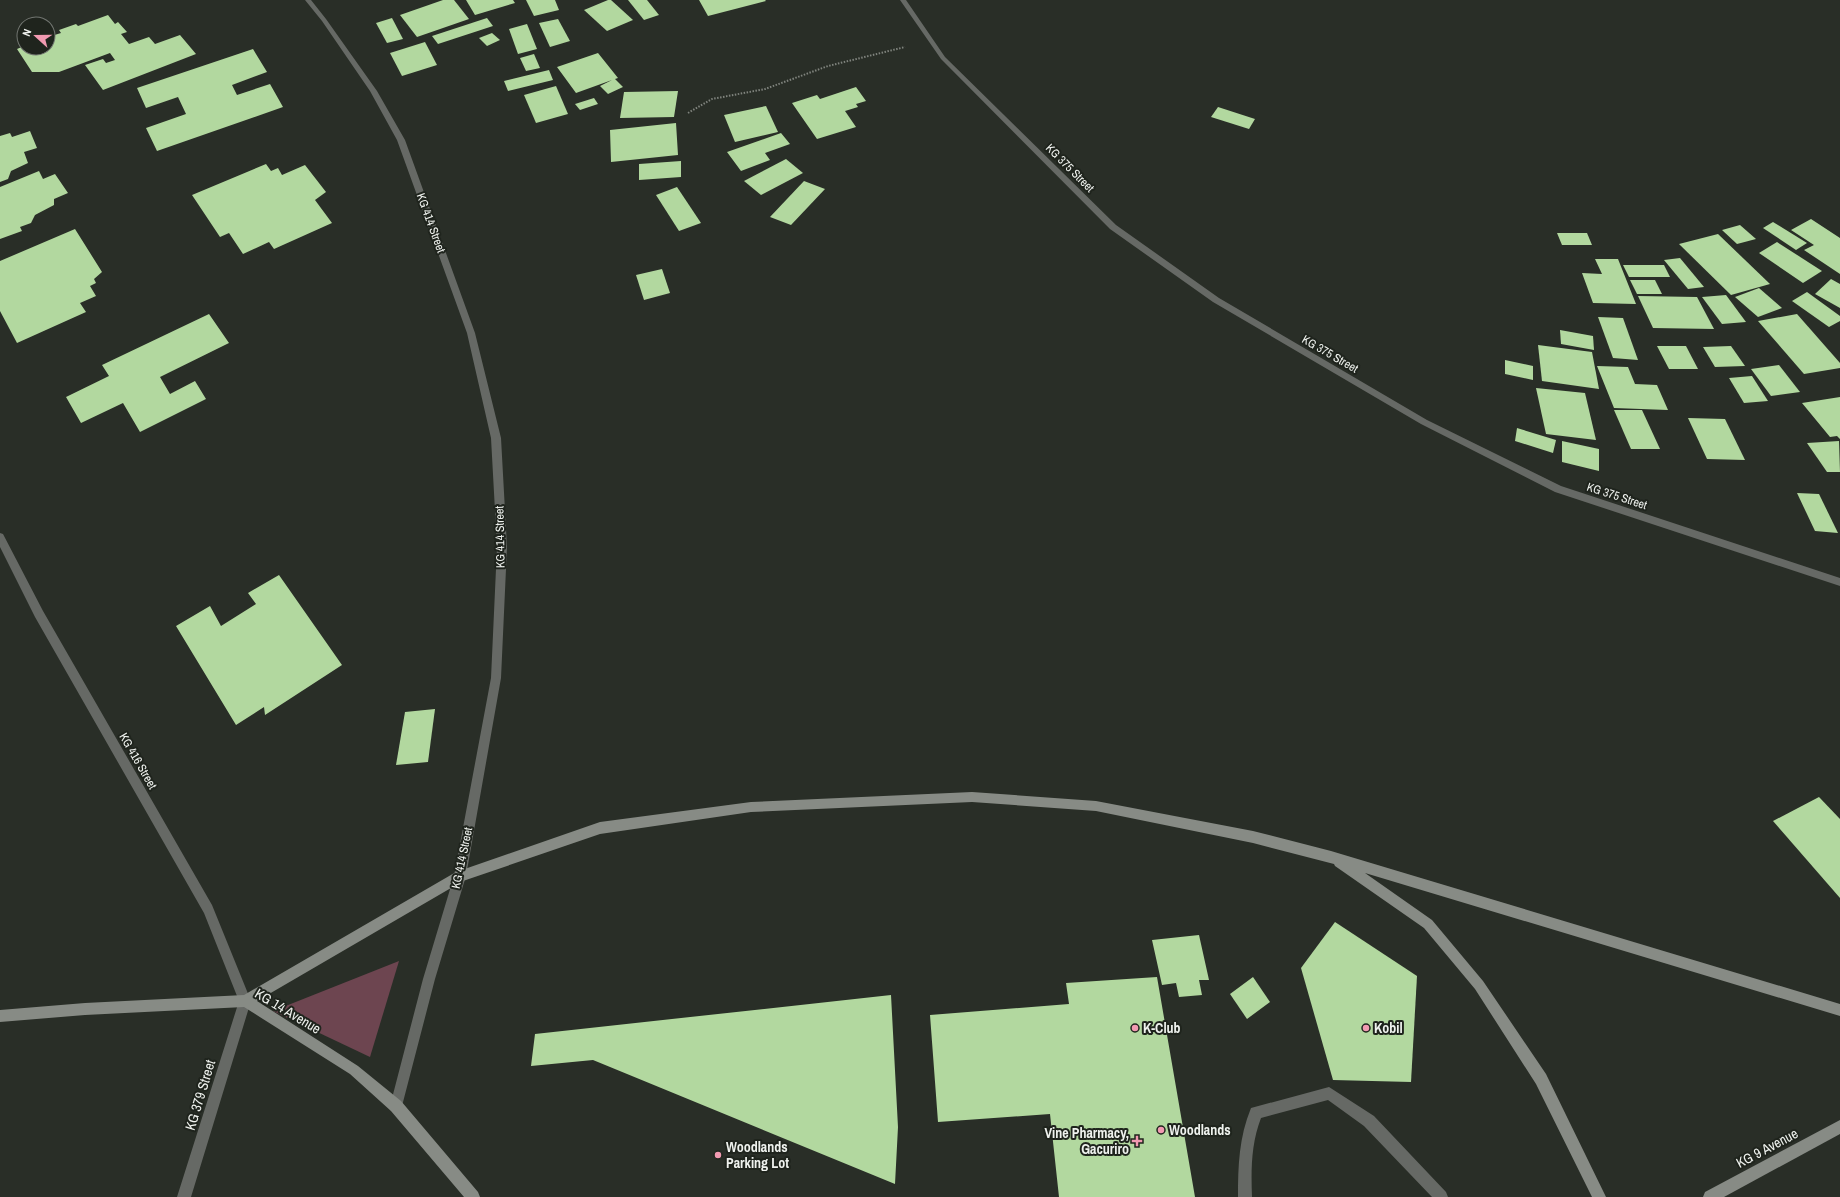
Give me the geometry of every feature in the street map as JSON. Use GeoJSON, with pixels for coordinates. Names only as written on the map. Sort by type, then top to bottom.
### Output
{"type":"FeatureCollection","features":[{"type":"Feature","properties":{"kind":"main road"},"geometry":{"type":"LineString","coordinates":[[245,1002],[460,876],[600,828],[751,807],[972,797],[1096,806],[1253,837],[1331,857],[1840,1010]]}},
{"type":"Feature","properties":{"kind":"main road"},"geometry":{"type":"LineString","coordinates":[[1331,857],[1428,924],[1479,985],[1541,1079],[1599,1197]]}},
{"type":"Feature","properties":{"kind":"main road","name":"KG 14 Avenue"},"geometry":{"type":"LineString","coordinates":[[0,1016],[85,1009],[245,1002],[354,1070],[396,1106],[473,1197]]}},
{"type":"Feature","properties":{"kind":"main road","name":"KG 9 Avenue"},"geometry":{"type":"LineString","coordinates":[[1710,1197],[1840,1127]]}},
{"type":"Feature","properties":{"kind":"street","name":"KG 414 Street"},"geometry":{"type":"LineString","coordinates":[[308,0],[324,20],[373,91],[401,140],[471,333],[496,438],[502,547],[496,678],[460,876],[429,979],[396,1106]]}},
{"type":"Feature","properties":{"kind":"street","name":"KG 375 Street"},"geometry":{"type":"LineString","coordinates":[[903,0],[943,58],[1114,227],[1216,300],[1424,422],[1558,489],[1840,582]]}},
{"type":"Feature","properties":{"kind":"street","name":"KG 416 Street"},"geometry":{"type":"LineString","coordinates":[[0,537],[39,614],[208,909],[245,1002]]}},
{"type":"Feature","properties":{"kind":"street","name":"KG 379 Street"},"geometry":{"type":"LineString","coordinates":[[184,1197],[245,1002]]}},
{"type":"Feature","properties":{"kind":"street"},"geometry":{"type":"LineString","coordinates":[[1245,1197],[1244,1162],[1249,1131],[1256,1113],[1329,1093],[1369,1121],[1441,1197]]}},
{"type":"Feature","properties":{"kind":"path"},"geometry":{"type":"LineString","coordinates":[[688,113],[712,99],[765,89],[828,66],[930,40]]}},
{"type":"Feature","properties":{"kind":"shaded area"},"geometry":{"type":"Polygon","coordinates":[[[399,961],[370,1057],[273,1011],[399,961]]]}},
{"type":"Feature","properties":{"kind":"building"},"geometry":{"type":"Polygon","coordinates":[[[443,0],[454,0],[469,19],[417,37],[400,15],[443,0]]]}},
{"type":"Feature","properties":{"kind":"building"},"geometry":{"type":"Polygon","coordinates":[[[466,0],[513,0],[515,3],[475,15],[466,0]]]}},
{"type":"Feature","properties":{"kind":"building"},"geometry":{"type":"Polygon","coordinates":[[[526,0],[555,0],[559,10],[534,16],[526,0]]]}},
{"type":"Feature","properties":{"kind":"building"},"geometry":{"type":"Polygon","coordinates":[[[611,0],[633,20],[607,31],[584,10],[611,0]]]}},
{"type":"Feature","properties":{"kind":"building"},"geometry":{"type":"Polygon","coordinates":[[[628,0],[647,0],[659,15],[644,20],[628,0]]]}},
{"type":"Feature","properties":{"kind":"building"},"geometry":{"type":"Polygon","coordinates":[[[699,0],[765,0],[766,1],[708,16],[699,0]]]}},
{"type":"Feature","properties":{"kind":"building"},"geometry":{"type":"Polygon","coordinates":[[[108,15],[115,24],[118,22],[127,32],[121,34],[129,44],[149,37],[155,44],[180,35],[196,54],[103,90],[85,65],[103,59],[106,63],[115,60],[110,53],[59,72],[32,72],[22,56],[56,56],[56,35],[61,33],[59,30],[76,24],[78,26],[108,15]]]}},
{"type":"Feature","properties":{"kind":"building"},"geometry":{"type":"Polygon","coordinates":[[[392,18],[403,39],[387,43],[376,23],[392,18]]]}},
{"type":"Feature","properties":{"kind":"building"},"geometry":{"type":"Polygon","coordinates":[[[487,18],[493,26],[438,44],[432,36],[487,18]]]}},
{"type":"Feature","properties":{"kind":"building"},"geometry":{"type":"Polygon","coordinates":[[[558,19],[570,41],[550,47],[539,23],[558,19]]]}},
{"type":"Feature","properties":{"kind":"building"},"geometry":{"type":"Polygon","coordinates":[[[527,24],[537,49],[518,54],[509,29],[527,24]]]}},
{"type":"Feature","properties":{"kind":"building"},"geometry":{"type":"Polygon","coordinates":[[[492,33],[500,40],[487,46],[479,38],[492,33]]]}},
{"type":"Feature","properties":{"kind":"building"},"geometry":{"type":"Polygon","coordinates":[[[425,42],[437,65],[402,76],[390,53],[425,42]]]}},
{"type":"Feature","properties":{"kind":"building"},"geometry":{"type":"Polygon","coordinates":[[[253,49],[267,72],[232,85],[237,95],[270,84],[283,107],[157,151],[146,128],[186,114],[178,97],[146,108],[137,88],[253,49]]]}},
{"type":"Feature","properties":{"kind":"building"},"geometry":{"type":"Polygon","coordinates":[[[598,53],[618,78],[615,79],[623,87],[608,94],[600,86],[612,80],[576,93],[557,67],[598,53]]]}},
{"type":"Feature","properties":{"kind":"building"},"geometry":{"type":"Polygon","coordinates":[[[534,54],[540,68],[526,71],[520,58],[534,54]]]}},
{"type":"Feature","properties":{"kind":"building"},"geometry":{"type":"Polygon","coordinates":[[[549,70],[553,80],[508,91],[504,81],[549,70]]]}},
{"type":"Feature","properties":{"kind":"building"},"geometry":{"type":"Polygon","coordinates":[[[556,86],[568,114],[536,123],[524,95],[556,86]]]}},
{"type":"Feature","properties":{"kind":"building"},"geometry":{"type":"Polygon","coordinates":[[[856,87],[866,101],[856,104],[858,107],[845,111],[856,127],[817,139],[792,103],[817,95],[820,99],[856,87]]]}},
{"type":"Feature","properties":{"kind":"building"},"geometry":{"type":"Polygon","coordinates":[[[678,91],[674,117],[620,118],[624,92],[678,91]]]}},
{"type":"Feature","properties":{"kind":"building"},"geometry":{"type":"Polygon","coordinates":[[[594,98],[598,104],[580,110],[575,104],[594,98]]]}},
{"type":"Feature","properties":{"kind":"building"},"geometry":{"type":"Polygon","coordinates":[[[766,106],[778,132],[735,142],[724,115],[766,106]]]}},
{"type":"Feature","properties":{"kind":"building"},"geometry":{"type":"Polygon","coordinates":[[[1218,107],[1255,119],[1249,129],[1211,117],[1218,107]]]}},
{"type":"Feature","properties":{"kind":"building"},"geometry":{"type":"Polygon","coordinates":[[[676,123],[678,155],[611,162],[610,130],[676,123]]]}},
{"type":"Feature","properties":{"kind":"building"},"geometry":{"type":"Polygon","coordinates":[[[30,131],[37,148],[24,152],[28,163],[11,171],[8,179],[0,182],[0,136],[10,133],[12,137],[30,131]]]}},
{"type":"Feature","properties":{"kind":"building"},"geometry":{"type":"Polygon","coordinates":[[[781,133],[790,144],[765,153],[770,160],[741,171],[727,152],[781,133]]]}},
{"type":"Feature","properties":{"kind":"building"},"geometry":{"type":"Polygon","coordinates":[[[786,159],[803,173],[761,195],[744,181],[786,159]]]}},
{"type":"Feature","properties":{"kind":"building"},"geometry":{"type":"Polygon","coordinates":[[[681,161],[681,177],[639,180],[639,164],[681,161]]]}},
{"type":"Feature","properties":{"kind":"building"},"geometry":{"type":"Polygon","coordinates":[[[266,164],[271,171],[278,168],[282,175],[305,165],[326,192],[315,200],[332,223],[274,249],[269,242],[243,254],[229,233],[220,237],[192,195],[266,164]]]}},
{"type":"Feature","properties":{"kind":"building"},"geometry":{"type":"Polygon","coordinates":[[[39,171],[43,179],[55,174],[68,193],[54,199],[54,205],[35,215],[31,223],[20,227],[22,231],[0,239],[0,187],[39,171]]]}},
{"type":"Feature","properties":{"kind":"building"},"geometry":{"type":"Polygon","coordinates":[[[804,181],[825,189],[791,225],[770,217],[804,181]]]}},
{"type":"Feature","properties":{"kind":"building"},"geometry":{"type":"Polygon","coordinates":[[[677,187],[701,223],[679,231],[656,195],[677,187]]]}},
{"type":"Feature","properties":{"kind":"building"},"geometry":{"type":"Polygon","coordinates":[[[1811,219],[1840,238],[1840,274],[1804,250],[1814,245],[1791,230],[1811,219]]]}},
{"type":"Feature","properties":{"kind":"building"},"geometry":{"type":"Polygon","coordinates":[[[1773,222],[1807,243],[1796,250],[1763,228],[1773,222]]]}},
{"type":"Feature","properties":{"kind":"building"},"geometry":{"type":"Polygon","coordinates":[[[1740,225],[1756,239],[1737,244],[1722,230],[1740,225]]]}},
{"type":"Feature","properties":{"kind":"building"},"geometry":{"type":"Polygon","coordinates":[[[75,229],[102,272],[94,279],[96,283],[90,286],[96,296],[80,303],[86,312],[17,343],[0,311],[0,261],[75,229]]]}},
{"type":"Feature","properties":{"kind":"building"},"geometry":{"type":"Polygon","coordinates":[[[1557,233],[1587,233],[1592,245],[1562,245],[1557,233]]]}},
{"type":"Feature","properties":{"kind":"building"},"geometry":{"type":"Polygon","coordinates":[[[1718,234],[1770,284],[1731,295],[1679,244],[1718,234]]]}},
{"type":"Feature","properties":{"kind":"building"},"geometry":{"type":"Polygon","coordinates":[[[1777,242],[1822,271],[1803,283],[1759,253],[1777,242]]]}},
{"type":"Feature","properties":{"kind":"building"},"geometry":{"type":"Polygon","coordinates":[[[1680,258],[1704,287],[1688,289],[1664,260],[1680,258]]]}},
{"type":"Feature","properties":{"kind":"building"},"geometry":{"type":"Polygon","coordinates":[[[1595,259],[1618,259],[1636,304],[1593,303],[1582,273],[1602,274],[1595,259]]]}},
{"type":"Feature","properties":{"kind":"building"},"geometry":{"type":"Polygon","coordinates":[[[1623,265],[1664,265],[1670,277],[1629,277],[1623,265]]]}},
{"type":"Feature","properties":{"kind":"building"},"geometry":{"type":"Polygon","coordinates":[[[662,269],[670,293],[644,300],[636,275],[662,269]]]}},
{"type":"Feature","properties":{"kind":"building"},"geometry":{"type":"Polygon","coordinates":[[[1831,279],[1840,284],[1840,308],[1815,294],[1831,279]]]}},
{"type":"Feature","properties":{"kind":"building"},"geometry":{"type":"Polygon","coordinates":[[[1630,280],[1655,280],[1662,294],[1637,294],[1630,280]]]}},
{"type":"Feature","properties":{"kind":"building"},"geometry":{"type":"Polygon","coordinates":[[[1759,288],[1782,308],[1758,317],[1735,297],[1759,288]]]}},
{"type":"Feature","properties":{"kind":"building"},"geometry":{"type":"Polygon","coordinates":[[[1807,292],[1840,316],[1840,321],[1829,327],[1792,301],[1807,292]]]}},
{"type":"Feature","properties":{"kind":"building"},"geometry":{"type":"Polygon","coordinates":[[[1726,295],[1746,322],[1722,324],[1702,297],[1726,295]]]}},
{"type":"Feature","properties":{"kind":"building"},"geometry":{"type":"Polygon","coordinates":[[[1638,296],[1697,297],[1714,329],[1653,328],[1638,296]]]}},
{"type":"Feature","properties":{"kind":"building"},"geometry":{"type":"Polygon","coordinates":[[[209,314],[229,343],[160,377],[170,394],[195,381],[206,399],[140,432],[123,403],[81,423],[66,397],[109,376],[102,365],[209,314]]]}},
{"type":"Feature","properties":{"kind":"building"},"geometry":{"type":"Polygon","coordinates":[[[1797,314],[1840,363],[1840,368],[1804,374],[1758,321],[1797,314]]]}},
{"type":"Feature","properties":{"kind":"building"},"geometry":{"type":"Polygon","coordinates":[[[1598,317],[1623,318],[1638,360],[1613,358],[1598,317]]]}},
{"type":"Feature","properties":{"kind":"building"},"geometry":{"type":"Polygon","coordinates":[[[1560,330],[1593,336],[1594,350],[1561,344],[1560,330]]]}},
{"type":"Feature","properties":{"kind":"building"},"geometry":{"type":"Polygon","coordinates":[[[1538,345],[1592,352],[1599,389],[1542,381],[1538,345]]]}},
{"type":"Feature","properties":{"kind":"building"},"geometry":{"type":"Polygon","coordinates":[[[1657,346],[1686,346],[1698,369],[1669,369],[1657,346]]]}},
{"type":"Feature","properties":{"kind":"building"},"geometry":{"type":"Polygon","coordinates":[[[1731,346],[1745,366],[1715,367],[1703,347],[1731,346]]]}},
{"type":"Feature","properties":{"kind":"building"},"geometry":{"type":"Polygon","coordinates":[[[1505,360],[1533,366],[1533,380],[1505,374],[1505,360]]]}},
{"type":"Feature","properties":{"kind":"building"},"geometry":{"type":"Polygon","coordinates":[[[1779,365],[1800,392],[1771,396],[1751,369],[1779,365]]]}},
{"type":"Feature","properties":{"kind":"building"},"geometry":{"type":"Polygon","coordinates":[[[1597,366],[1628,367],[1635,384],[1657,385],[1668,410],[1614,408],[1597,366]]]}},
{"type":"Feature","properties":{"kind":"building"},"geometry":{"type":"Polygon","coordinates":[[[1752,376],[1768,401],[1744,403],[1729,378],[1752,376]]]}},
{"type":"Feature","properties":{"kind":"building"},"geometry":{"type":"Polygon","coordinates":[[[1536,388],[1585,393],[1596,440],[1546,434],[1536,388]]]}},
{"type":"Feature","properties":{"kind":"building"},"geometry":{"type":"Polygon","coordinates":[[[1840,397],[1840,439],[1837,436],[1830,437],[1802,403],[1840,397]]]}},
{"type":"Feature","properties":{"kind":"building"},"geometry":{"type":"Polygon","coordinates":[[[1614,410],[1642,410],[1660,449],[1631,449],[1614,410]]]}},
{"type":"Feature","properties":{"kind":"building"},"geometry":{"type":"Polygon","coordinates":[[[1688,418],[1725,419],[1745,460],[1707,459],[1688,418]]]}},
{"type":"Feature","properties":{"kind":"building"},"geometry":{"type":"Polygon","coordinates":[[[1517,428],[1556,440],[1553,453],[1515,441],[1517,428]]]}},
{"type":"Feature","properties":{"kind":"building"},"geometry":{"type":"Polygon","coordinates":[[[1562,441],[1599,449],[1599,471],[1562,462],[1562,441]]]}},
{"type":"Feature","properties":{"kind":"building"},"geometry":{"type":"Polygon","coordinates":[[[1839,441],[1840,472],[1827,472],[1807,443],[1839,441]]]}},
{"type":"Feature","properties":{"kind":"building"},"geometry":{"type":"Polygon","coordinates":[[[1797,493],[1819,494],[1838,533],[1815,531],[1797,493]]]}},
{"type":"Feature","properties":{"kind":"building"},"geometry":{"type":"Polygon","coordinates":[[[279,575],[342,665],[265,715],[264,707],[236,725],[176,626],[210,606],[221,626],[256,604],[248,593],[279,575]]]}},
{"type":"Feature","properties":{"kind":"building"},"geometry":{"type":"Polygon","coordinates":[[[435,709],[428,762],[396,765],[405,712],[435,709]]]}},
{"type":"Feature","properties":{"kind":"building"},"geometry":{"type":"Polygon","coordinates":[[[1819,797],[1840,819],[1840,898],[1773,821],[1819,797]]]}},
{"type":"Feature","properties":{"kind":"building","name":"Kobil"},"geometry":{"type":"Polygon","coordinates":[[[1335,922],[1417,976],[1411,1082],[1333,1080],[1301,968],[1335,922]]]}},
{"type":"Feature","properties":{"kind":"building"},"geometry":{"type":"Polygon","coordinates":[[[1199,935],[1209,980],[1199,980],[1202,995],[1179,997],[1176,983],[1162,985],[1152,940],[1199,935]]]}},
{"type":"Feature","properties":{"kind":"building"},"geometry":{"type":"Polygon","coordinates":[[[1157,977],[1195,1197],[1059,1197],[1050,1114],[938,1122],[930,1015],[1069,1004],[1066,983],[1157,977]]]}},
{"type":"Feature","properties":{"kind":"building"},"geometry":{"type":"Polygon","coordinates":[[[1253,977],[1270,1002],[1247,1019],[1230,994],[1253,977]]]}},
{"type":"Feature","properties":{"kind":"building"},"geometry":{"type":"Polygon","coordinates":[[[891,995],[898,1127],[895,1184],[593,1060],[531,1066],[535,1034],[891,995]]]}},
{"type":"Feature","properties":{"kind":"place","name":"K-Club"},"geometry":{"type":"Point","coordinates":[1135,1028]}},
{"type":"Feature","properties":{"kind":"place","name":"Kobil"},"geometry":{"type":"Point","coordinates":[1366,1028]}},
{"type":"Feature","properties":{"kind":"place","name":"Woodlands"},"geometry":{"type":"Point","coordinates":[1161,1130]}},
{"type":"Feature","properties":{"kind":"place","name":"Vine Pharmacy, Gacuriro"},"geometry":{"type":"Point","coordinates":[1137,1141]}},
{"type":"Feature","properties":{"kind":"place","name":"Woodlands Parking Lot"},"geometry":{"type":"Point","coordinates":[718,1155]}}]}
